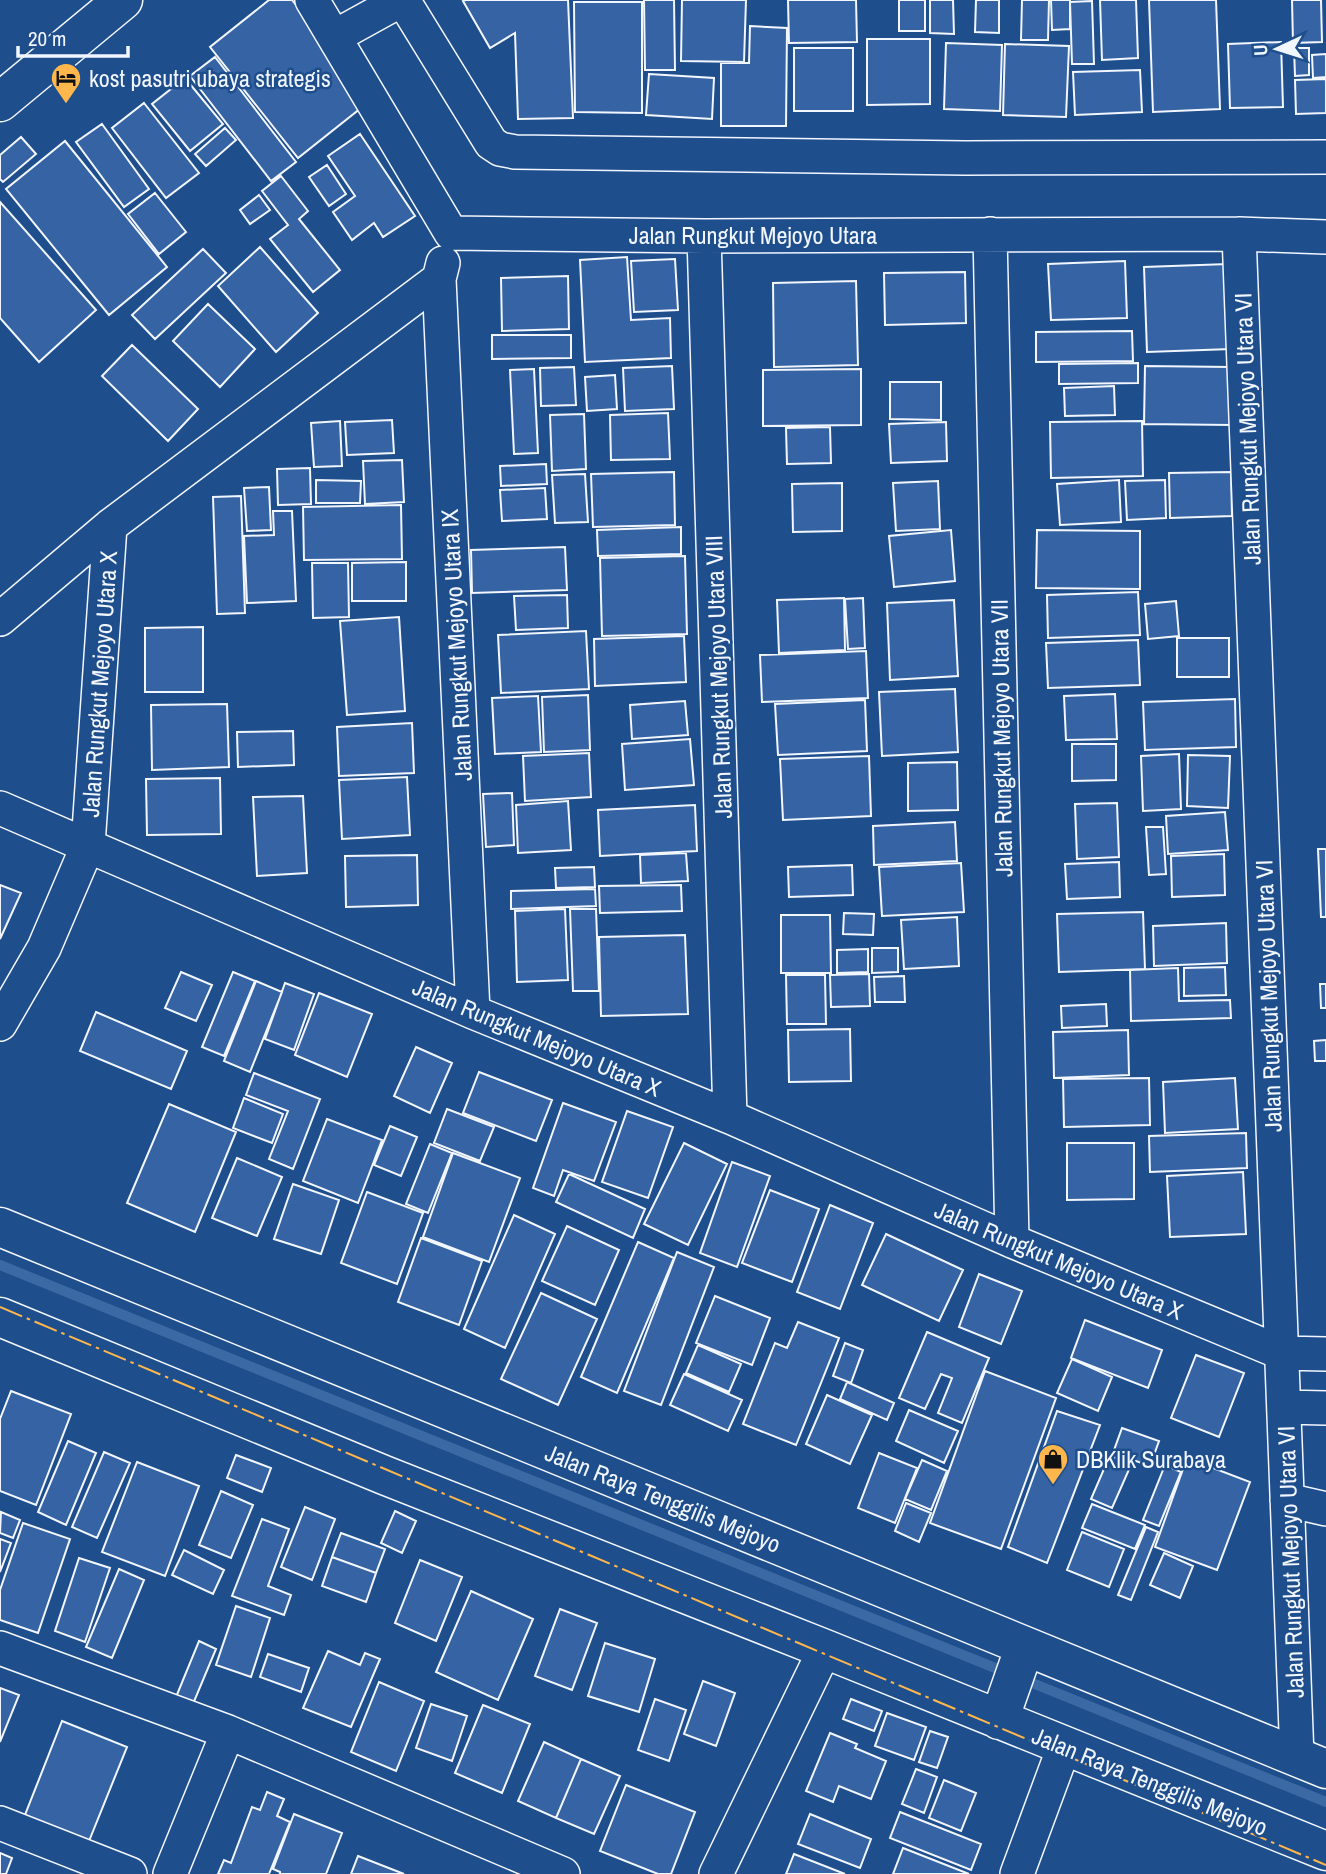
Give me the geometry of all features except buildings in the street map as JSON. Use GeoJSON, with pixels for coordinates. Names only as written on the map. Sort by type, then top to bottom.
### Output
{"type":"FeatureCollection","features":[{"type":"Feature","properties":{"kind":"street"},"geometry":{"type":"LineString","coordinates":[[0,103],[123,0]]}},
{"type":"Feature","properties":{"kind":"street"},"geometry":{"type":"LineString","coordinates":[[313,0],[451,233],[439,279]]}},
{"type":"Feature","properties":{"kind":"street"},"geometry":{"type":"LineString","coordinates":[[334,37],[402,0],[491,143],[500,149],[515,152],[965,158],[1326,157]]}},
{"type":"Feature","properties":{"kind":"street","name":"Jalan Rungkut Mejoyo Utara"},"geometry":{"type":"LineString","coordinates":[[451,233],[704,236],[1239,234],[1326,237]]}},
{"type":"Feature","properties":{"kind":"street","name":"Jalan Rungkut Mejoyo Utara VII"},"geometry":{"type":"LineString","coordinates":[[990,234],[1012,1241]]}},
{"type":"Feature","properties":{"kind":"street","name":"Jalan Rungkut Mejoyo Utara VI"},"geometry":{"type":"LineString","coordinates":[[1239,234],[1287,1500],[1312,1763]]}},
{"type":"Feature","properties":{"kind":"street","name":"Jalan Rungkut Mejoyo Utara VIII"},"geometry":{"type":"LineString","coordinates":[[704,236],[730,1117]]}},
{"type":"Feature","properties":{"kind":"street","name":"Jalan Rungkut Mejoyo Utara X"},"geometry":{"type":"LineString","coordinates":[[0,619],[110,526],[439,279]]}},
{"type":"Feature","properties":{"kind":"street","name":"Jalan Rungkut Mejoyo Utara IX"},"geometry":{"type":"LineString","coordinates":[[439,279],[473,1012]]}},
{"type":"Feature","properties":{"kind":"street","name":"Jalan Rungkut Mejoyo Utara X"},"geometry":{"type":"LineString","coordinates":[[110,526],[88,845],[473,1012],[730,1117],[1012,1241],[1282,1353]]}},
{"type":"Feature","properties":{"kind":"street"},"geometry":{"type":"LineString","coordinates":[[0,808],[88,845],[44,948],[0,1024]]}},
{"type":"Feature","properties":{"kind":"street","name":"Jalan Raya Tenggilis Mejoyo"},"geometry":{"type":"LineString","coordinates":[[0,1227],[1024,1654],[1312,1763]]}},
{"type":"Feature","properties":{"kind":"street","name":"Jalan Raya Tenggilis Mejoyo"},"geometry":{"type":"LineString","coordinates":[[0,1317],[384,1475],[825,1649],[1002,1713],[1064,1747],[1326,1851]]}},
{"type":"Feature","properties":{"kind":"street"},"geometry":{"type":"LineString","coordinates":[[1282,1353],[1326,1354]]}},
{"type":"Feature","properties":{"kind":"street"},"geometry":{"type":"LineString","coordinates":[[1284,1407],[1326,1408]]}},
{"type":"Feature","properties":{"kind":"street"},"geometry":{"type":"LineString","coordinates":[[1287,1500],[1326,1509]]}},
{"type":"Feature","properties":{"kind":"street"},"geometry":{"type":"LineString","coordinates":[[0,1648],[228,1732],[563,1874]]}},
{"type":"Feature","properties":{"kind":"street"},"geometry":{"type":"LineString","coordinates":[[716,1874],[825,1649]]}},
{"type":"Feature","properties":{"kind":"street"},"geometry":{"type":"LineString","coordinates":[[1002,1713],[1024,1654]]}},
{"type":"Feature","properties":{"kind":"street"},"geometry":{"type":"LineString","coordinates":[[170,1874],[228,1732]]}},
{"type":"Feature","properties":{"kind":"street"},"geometry":{"type":"LineString","coordinates":[[1017,1874],[1064,1747]]}},
{"type":"Feature","properties":{"kind":"street"},"geometry":{"type":"LineString","coordinates":[[0,1823],[130,1874]]}},
{"type":"Feature","properties":{"kind":"waterway"},"geometry":{"type":"LineString","coordinates":[[0,1265],[1326,1802]]}},
{"type":"Feature","properties":{"kind":"power"},"geometry":{"type":"LineString","coordinates":[[0,1307],[1326,1865]]}},
{"type":"Feature","properties":{"kind":"place","name":"kost pasutri ubaya strategis"},"geometry":{"type":"Point","coordinates":[66,105]}},
{"type":"Feature","properties":{"kind":"place","name":"DBKlik Surabaya"},"geometry":{"type":"Point","coordinates":[1053,1486]}}]}
